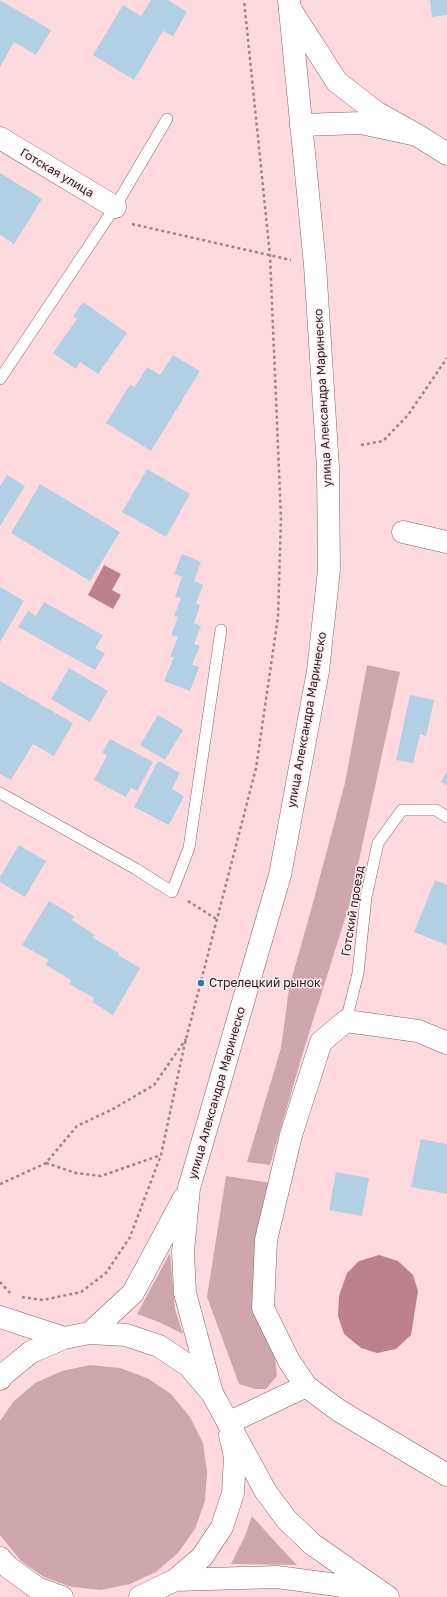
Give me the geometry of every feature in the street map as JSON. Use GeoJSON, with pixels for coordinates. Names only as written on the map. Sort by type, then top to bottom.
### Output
{"type":"FeatureCollection","features":[{"type":"Feature","properties":{"kind":"main road","name":"улица Александра Маринеско"},"geometry":{"type":"LineString","coordinates":[[212,1392],[184,1293],[183,1252],[189,1188],[280,875],[318,670],[329,570],[328,468],[315,266],[290,5]]}},
{"type":"Feature","properties":{"kind":"main road"},"geometry":{"type":"LineString","coordinates":[[290,5],[337,82],[376,112],[447,154]]}},
{"type":"Feature","properties":{"kind":"main road"},"geometry":{"type":"LineString","coordinates":[[302,125],[361,123],[417,135]]}},
{"type":"Feature","properties":{"kind":"main road","name":"Готская улица"},"geometry":{"type":"LineString","coordinates":[[0,138],[115,207]]}},
{"type":"Feature","properties":{"kind":"main road"},"geometry":{"type":"LineString","coordinates":[[403,532],[447,542]]}},
{"type":"Feature","properties":{"kind":"main road"},"geometry":{"type":"LineString","coordinates":[[447,1043],[418,1031],[346,1021],[322,1042],[291,1135],[266,1240],[263,1308],[289,1361],[306,1386],[338,1410],[447,1475]]}},
{"type":"Feature","properties":{"kind":"main road","name":"улица Александра Маринеско"},"geometry":{"type":"LineString","coordinates":[[90,1333],[133,1293],[189,1188]]}},
{"type":"Feature","properties":{"kind":"main road"},"geometry":{"type":"LineString","coordinates":[[0,1317],[64,1338]]}},
{"type":"Feature","properties":{"kind":"main road"},"geometry":{"type":"LineString","coordinates":[[0,1379],[31,1352],[64,1338],[90,1333],[126,1336],[159,1346],[189,1366],[212,1392],[266,1492],[286,1519],[312,1544],[387,1596]]}},
{"type":"Feature","properties":{"kind":"main road"},"geometry":{"type":"LineString","coordinates":[[228,1422],[306,1386]]}},
{"type":"Feature","properties":{"kind":"main road"},"geometry":{"type":"LineString","coordinates":[[142,1597],[175,1580],[202,1557],[222,1527],[233,1493],[235,1458],[228,1422]]}},
{"type":"Feature","properties":{"kind":"main road"},"geometry":{"type":"LineString","coordinates":[[0,1558],[8,1567],[37,1588],[62,1597]]}},
{"type":"Feature","properties":{"kind":"main road"},"geometry":{"type":"LineString","coordinates":[[175,1580],[277,1577],[337,1585],[387,1596]]}},
{"type":"Feature","properties":{"kind":"lane"},"geometry":{"type":"LineString","coordinates":[[0,379],[115,207],[167,119]]}},
{"type":"Feature","properties":{"kind":"lane"},"geometry":{"type":"LineString","coordinates":[[0,793],[136,869],[172,892],[189,848],[221,630]]}},
{"type":"Feature","properties":{"kind":"lane","name":"Готский проезд"},"geometry":{"type":"LineString","coordinates":[[346,1021],[358,973],[366,897],[378,843],[402,810],[436,810],[447,816]]}},
{"type":"Feature","properties":{"kind":"path"},"geometry":{"type":"LineString","coordinates":[[20,1297],[43,1300],[82,1292],[106,1273],[130,1237],[161,1155],[187,1037],[256,768],[278,617],[281,518],[270,256],[244,0]]}},
{"type":"Feature","properties":{"kind":"path"},"geometry":{"type":"LineString","coordinates":[[115,207],[125,222],[315,266]]}},
{"type":"Feature","properties":{"kind":"path"},"geometry":{"type":"LineString","coordinates":[[361,445],[383,441],[408,415],[447,358]]}},
{"type":"Feature","properties":{"kind":"path"},"geometry":{"type":"LineString","coordinates":[[172,892],[218,920]]}},
{"type":"Feature","properties":{"kind":"path"},"geometry":{"type":"LineString","coordinates":[[0,1184],[46,1163],[77,1126],[113,1109],[154,1085],[187,1037]]}},
{"type":"Feature","properties":{"kind":"path"},"geometry":{"type":"LineString","coordinates":[[46,1163],[76,1173],[101,1176],[161,1155]]}},
{"type":"Feature","properties":{"kind":"path"},"geometry":{"type":"LineString","coordinates":[[0,1282],[13,1296]]}},
{"type":"Feature","properties":{"kind":"shaded area"},"geometry":{"type":"Polygon","coordinates":[[[104,565],[121,574],[112,590],[121,595],[113,609],[88,595],[104,565]]]}},
{"type":"Feature","properties":{"kind":"shaded area"},"geometry":{"type":"Polygon","coordinates":[[[367,665],[400,672],[349,906],[304,1049],[270,1165],[247,1162],[281,1048],[289,988],[345,783],[367,665]]]}},
{"type":"Feature","properties":{"kind":"shaded area"},"geometry":{"type":"Polygon","coordinates":[[[226,1176],[271,1183],[254,1296],[275,1356],[277,1376],[266,1389],[255,1389],[239,1384],[207,1297],[226,1176]]]}},
{"type":"Feature","properties":{"kind":"shaded area"},"geometry":{"type":"Polygon","coordinates":[[[170,1253],[175,1309],[183,1334],[159,1322],[137,1314],[170,1253]]]}},
{"type":"Feature","properties":{"kind":"shaded area"},"geometry":{"type":"Polygon","coordinates":[[[379,1255],[398,1261],[413,1275],[418,1291],[411,1335],[396,1349],[377,1353],[361,1348],[344,1334],[338,1316],[339,1296],[347,1273],[359,1261],[379,1255]]]}},
{"type":"Feature","properties":{"kind":"shaded area"},"geometry":{"type":"Polygon","coordinates":[[[90,1365],[120,1368],[147,1378],[171,1394],[190,1417],[203,1443],[207,1472],[205,1501],[195,1529],[178,1553],[156,1572],[130,1584],[101,1590],[72,1587],[44,1577],[21,1561],[0,1535],[0,1421],[13,1402],[35,1383],[62,1371],[90,1365]]]}},
{"type":"Feature","properties":{"kind":"shaded area"},"geometry":{"type":"Polygon","coordinates":[[[252,1516],[297,1565],[231,1564],[245,1536],[252,1516]]]}},
{"type":"Feature","properties":{"kind":"building"},"geometry":{"type":"Polygon","coordinates":[[[0,0],[51,30],[36,55],[14,42],[0,67],[0,0]]]}},
{"type":"Feature","properties":{"kind":"building"},"geometry":{"type":"Polygon","coordinates":[[[151,0],[168,0],[187,12],[173,36],[163,31],[134,80],[93,55],[123,5],[141,16],[151,0]]]}},
{"type":"Feature","properties":{"kind":"building"},"geometry":{"type":"Polygon","coordinates":[[[430,0],[447,0],[447,15],[432,17],[430,0]]]}},
{"type":"Feature","properties":{"kind":"building"},"geometry":{"type":"Polygon","coordinates":[[[0,173],[42,199],[14,244],[0,235],[0,173]]]}},
{"type":"Feature","properties":{"kind":"building"},"geometry":{"type":"Polygon","coordinates":[[[83,302],[127,333],[98,374],[80,362],[76,369],[53,353],[77,319],[73,316],[83,302]]]}},
{"type":"Feature","properties":{"kind":"building"},"geometry":{"type":"Polygon","coordinates":[[[173,355],[200,371],[151,451],[106,423],[130,385],[135,387],[147,367],[160,375],[173,355]]]}},
{"type":"Feature","properties":{"kind":"building"},"geometry":{"type":"Polygon","coordinates":[[[147,469],[190,494],[166,537],[122,512],[147,469]]]}},
{"type":"Feature","properties":{"kind":"building"},"geometry":{"type":"Polygon","coordinates":[[[7,475],[25,486],[0,526],[0,486],[7,475]]]}},
{"type":"Feature","properties":{"kind":"building"},"geometry":{"type":"Polygon","coordinates":[[[40,484],[120,532],[90,581],[11,533],[40,484]]]}},
{"type":"Feature","properties":{"kind":"building"},"geometry":{"type":"Polygon","coordinates":[[[182,554],[201,562],[194,581],[203,585],[196,604],[200,605],[194,623],[201,626],[194,644],[200,646],[192,665],[199,667],[190,691],[164,681],[174,657],[170,657],[178,637],[171,635],[178,617],[174,616],[181,598],[175,597],[182,577],[174,574],[182,554]]]}},
{"type":"Feature","properties":{"kind":"building"},"geometry":{"type":"Polygon","coordinates":[[[0,587],[24,601],[0,642],[0,587]]]}},
{"type":"Feature","properties":{"kind":"building"},"geometry":{"type":"Polygon","coordinates":[[[44,602],[103,635],[95,648],[105,653],[95,670],[18,627],[28,611],[36,616],[44,602]]]}},
{"type":"Feature","properties":{"kind":"building"},"geometry":{"type":"Polygon","coordinates":[[[69,668],[108,691],[90,722],[51,699],[69,668]]]}},
{"type":"Feature","properties":{"kind":"building"},"geometry":{"type":"Polygon","coordinates":[[[0,681],[73,723],[54,756],[33,744],[11,780],[0,774],[0,681]]]}},
{"type":"Feature","properties":{"kind":"building"},"geometry":{"type":"Polygon","coordinates":[[[410,695],[434,700],[426,736],[420,734],[413,763],[396,760],[410,695]]]}},
{"type":"Feature","properties":{"kind":"building"},"geometry":{"type":"Polygon","coordinates":[[[158,715],[183,730],[165,760],[140,745],[158,715]]]}},
{"type":"Feature","properties":{"kind":"building"},"geometry":{"type":"Polygon","coordinates":[[[110,739],[153,762],[137,791],[131,788],[126,797],[94,780],[107,755],[102,753],[110,739]]]}},
{"type":"Feature","properties":{"kind":"building"},"geometry":{"type":"Polygon","coordinates":[[[158,761],[180,773],[172,789],[184,796],[169,825],[134,807],[158,761]]]}},
{"type":"Feature","properties":{"kind":"building"},"geometry":{"type":"Polygon","coordinates":[[[447,770],[447,785],[441,782],[447,770]]]}},
{"type":"Feature","properties":{"kind":"building"},"geometry":{"type":"Polygon","coordinates":[[[19,845],[46,861],[25,897],[0,882],[0,877],[19,845]]]}},
{"type":"Feature","properties":{"kind":"building"},"geometry":{"type":"Polygon","coordinates":[[[435,880],[447,885],[447,945],[414,932],[435,880]]]}},
{"type":"Feature","properties":{"kind":"building"},"geometry":{"type":"Polygon","coordinates":[[[49,901],[74,916],[72,920],[95,935],[93,938],[119,953],[118,955],[140,968],[113,1015],[92,1002],[94,998],[69,984],[71,980],[46,965],[48,960],[22,945],[49,901]]]}},
{"type":"Feature","properties":{"kind":"building"},"geometry":{"type":"Polygon","coordinates":[[[421,1139],[447,1144],[447,1194],[411,1187],[421,1139]]]}},
{"type":"Feature","properties":{"kind":"building"},"geometry":{"type":"Polygon","coordinates":[[[336,1172],[369,1178],[362,1216],[329,1210],[336,1172]]]}},
{"type":"Feature","properties":{"kind":"place","name":"Стрелецкий рынок"},"geometry":{"type":"Point","coordinates":[201,983]}}]}
